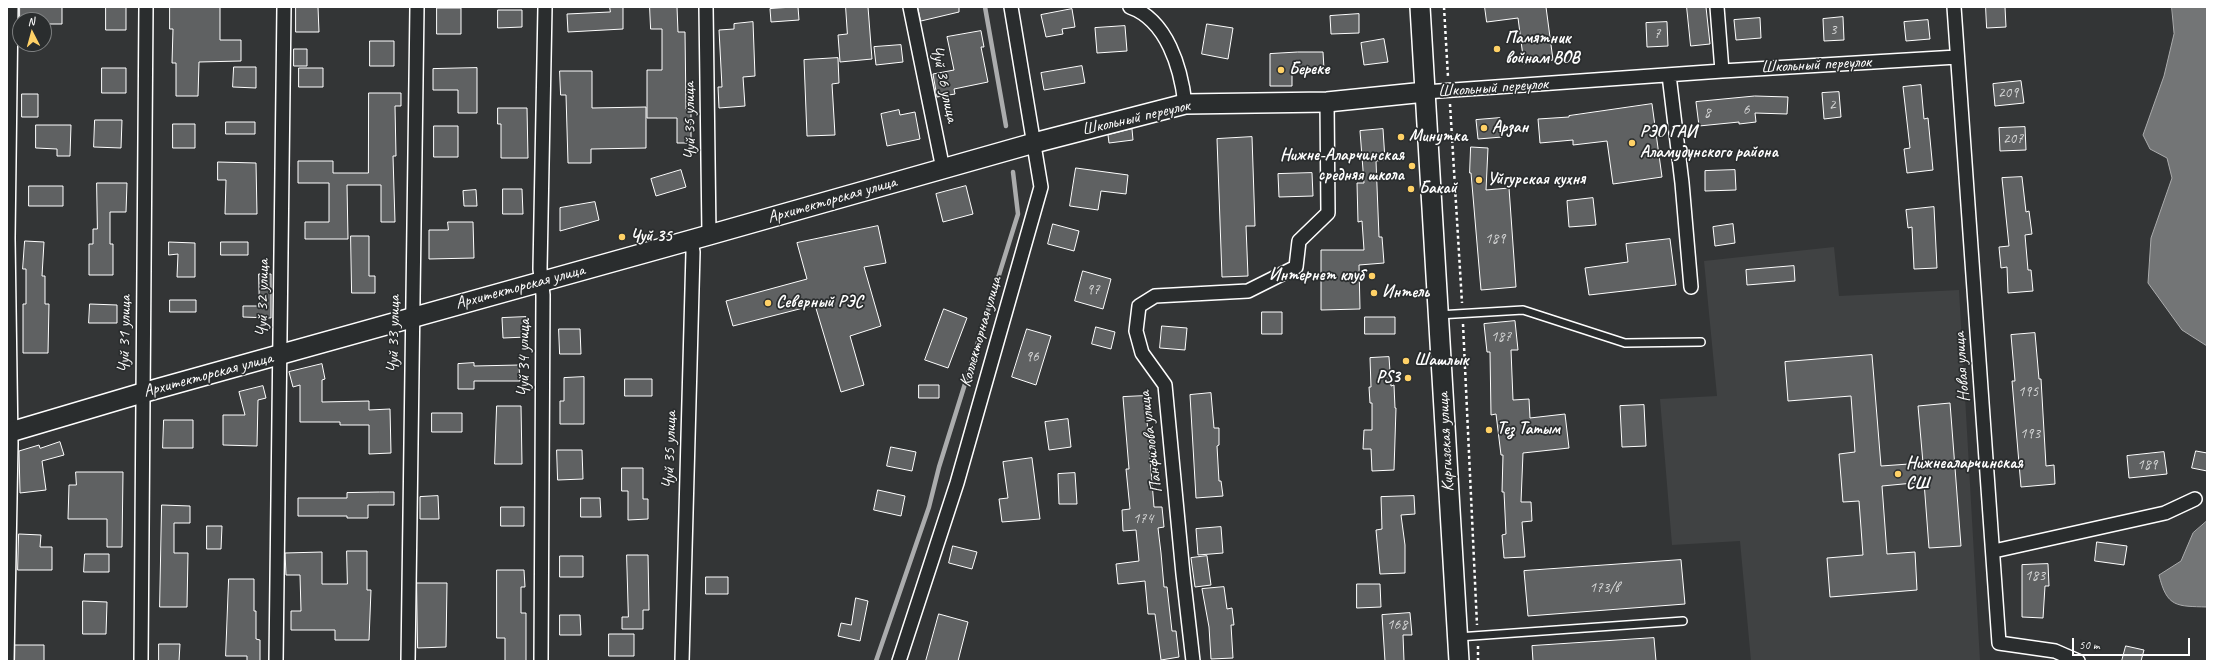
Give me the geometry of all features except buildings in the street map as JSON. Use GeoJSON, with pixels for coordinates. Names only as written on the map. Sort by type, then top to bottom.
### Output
{"type":"FeatureCollection","features":[{"type":"Feature","properties":{"kind":"street"},"geometry":{"type":"LineString","coordinates":[[7,661],[9,432],[8,238],[11,7]]}},
{"type":"Feature","properties":{"kind":"street","name":"Чуй 31 улица"},"geometry":{"type":"LineString","coordinates":[[141,661],[146,7]]}},
{"type":"Feature","properties":{"kind":"street","name":"Чуй 32 улица"},"geometry":{"type":"LineString","coordinates":[[276,661],[284,7]]}},
{"type":"Feature","properties":{"kind":"street","name":"Чуй 33 улица"},"geometry":{"type":"LineString","coordinates":[[408,661],[417,7]]}},
{"type":"Feature","properties":{"kind":"street","name":"Чуй 34 улица"},"geometry":{"type":"LineString","coordinates":[[541,661],[543,295],[540,261],[545,7]]}},
{"type":"Feature","properties":{"kind":"street","name":"Чуй 35 улица"},"geometry":{"type":"LineString","coordinates":[[682,661],[693,252],[700,238],[706,7]]}},
{"type":"Feature","properties":{"kind":"street","name":"Чуй 36 улица"},"geometry":{"type":"LineString","coordinates":[[910,7],[943,169]]}},
{"type":"Feature","properties":{"kind":"street","name":"Коллекторная улица"},"geometry":{"type":"LineString","coordinates":[[899,661],[957,483],[1041,187],[1011,7]]}},
{"type":"Feature","properties":{"kind":"street"},"geometry":{"type":"LineString","coordinates":[[1130,7],[1141,11],[1162,32],[1178,70],[1185,104]]}},
{"type":"Feature","properties":{"kind":"street","name":"Киргизская улица"},"geometry":{"type":"LineString","coordinates":[[1420,7],[1459,661]]}},
{"type":"Feature","properties":{"kind":"street"},"geometry":{"type":"LineString","coordinates":[[1717,7],[1722,71]]}},
{"type":"Feature","properties":{"kind":"street","name":"Новая улица"},"geometry":{"type":"LineString","coordinates":[[1954,7],[1994,551],[1999,643],[2055,652],[2078,661]]}},
{"type":"Feature","properties":{"kind":"street","name":"Школьный переулок"},"geometry":{"type":"LineString","coordinates":[[1034,143],[1185,104],[1327,102],[1425,92],[1722,71],[1957,57]]}},
{"type":"Feature","properties":{"kind":"street"},"geometry":{"type":"LineString","coordinates":[[1669,75],[1682,182],[1691,287]]}},
{"type":"Feature","properties":{"kind":"street","name":"Панфилова улица"},"geometry":{"type":"LineString","coordinates":[[1193,661],[1165,385],[1142,353],[1136,331],[1139,306],[1154,296],[1248,291],[1296,266],[1299,241],[1328,213],[1327,102]]}},
{"type":"Feature","properties":{"kind":"street","name":"Архитекторская улица"},"geometry":{"type":"LineString","coordinates":[[9,432],[142,393],[700,238],[1034,143]]}},
{"type":"Feature","properties":{"kind":"street"},"geometry":{"type":"LineString","coordinates":[[1994,551],[2165,513],[2195,499]]}},
{"type":"Feature","properties":{"kind":"lane"},"geometry":{"type":"LineString","coordinates":[[1438,315],[1523,310],[1625,343],[1701,342]]}},
{"type":"Feature","properties":{"kind":"lane"},"geometry":{"type":"LineString","coordinates":[[1457,637],[1683,621]]}},
{"type":"Feature","properties":{"kind":"path"},"geometry":{"type":"LineString","coordinates":[[1444,7],[1462,314],[1478,661]]}},
{"type":"Feature","properties":{"kind":"shaded area"},"geometry":{"type":"Polygon","coordinates":[[[2172,7],[2207,7],[2207,346],[2182,330],[2148,283],[2151,238],[2172,178],[2167,158],[2150,149],[2143,135],[2164,76],[2174,34],[2172,7]]]}},
{"type":"Feature","properties":{"kind":"shaded area"},"geometry":{"type":"Polygon","coordinates":[[[1834,247],[1839,296],[1959,290],[1980,661],[1751,661],[1740,541],[1672,545],[1660,399],[1717,396],[1704,261],[1834,247]]]}},
{"type":"Feature","properties":{"kind":"shaded area"},"geometry":{"type":"Polygon","coordinates":[[[2207,521],[2207,607],[2188,606],[2175,603],[2166,594],[2159,575],[2181,561],[2193,533],[2207,521]]]}},
{"type":"Feature","properties":{"kind":"waterway"},"geometry":{"type":"LineString","coordinates":[[985,7],[1006,126]]}},
{"type":"Feature","properties":{"kind":"waterway"},"geometry":{"type":"LineString","coordinates":[[876,661],[929,507],[939,467],[1018,214],[1013,172]]}},
{"type":"Feature","properties":{"kind":"place","name":"Памятник войнам ВОВ"},"geometry":{"type":"Point","coordinates":[1497,49]}},
{"type":"Feature","properties":{"kind":"place","name":"Береке"},"geometry":{"type":"Point","coordinates":[1281,70]}},
{"type":"Feature","properties":{"kind":"place","name":"Арзан"},"geometry":{"type":"Point","coordinates":[1484,128]}},
{"type":"Feature","properties":{"kind":"place","name":"Минутка"},"geometry":{"type":"Point","coordinates":[1401,137]}},
{"type":"Feature","properties":{"kind":"place","name":"РЭО ГАИ Аламудунского района"},"geometry":{"type":"Point","coordinates":[1632,143]}},
{"type":"Feature","properties":{"kind":"place","name":"Нижне-Аларчинская средняя школа"},"geometry":{"type":"Point","coordinates":[1412,166]}},
{"type":"Feature","properties":{"kind":"place","name":"Уйгурская кухня"},"geometry":{"type":"Point","coordinates":[1479,180]}},
{"type":"Feature","properties":{"kind":"place","name":"Бакай"},"geometry":{"type":"Point","coordinates":[1411,189]}},
{"type":"Feature","properties":{"kind":"place","name":"Чуй 35"},"geometry":{"type":"Point","coordinates":[622,237]}},
{"type":"Feature","properties":{"kind":"place","name":"Интернет клуб"},"geometry":{"type":"Point","coordinates":[1372,276]}},
{"type":"Feature","properties":{"kind":"place","name":"Интель"},"geometry":{"type":"Point","coordinates":[1374,293]}},
{"type":"Feature","properties":{"kind":"place","name":"Северный РЭС"},"geometry":{"type":"Point","coordinates":[768,303]}},
{"type":"Feature","properties":{"kind":"place","name":"Шашлык"},"geometry":{"type":"Point","coordinates":[1406,361]}},
{"type":"Feature","properties":{"kind":"place","name":"PS3"},"geometry":{"type":"Point","coordinates":[1408,378]}},
{"type":"Feature","properties":{"kind":"place","name":"Тез Татым"},"geometry":{"type":"Point","coordinates":[1489,430]}},
{"type":"Feature","properties":{"kind":"place","name":"Нижнеаларчинская СШ"},"geometry":{"type":"Point","coordinates":[1898,474]}}]}
